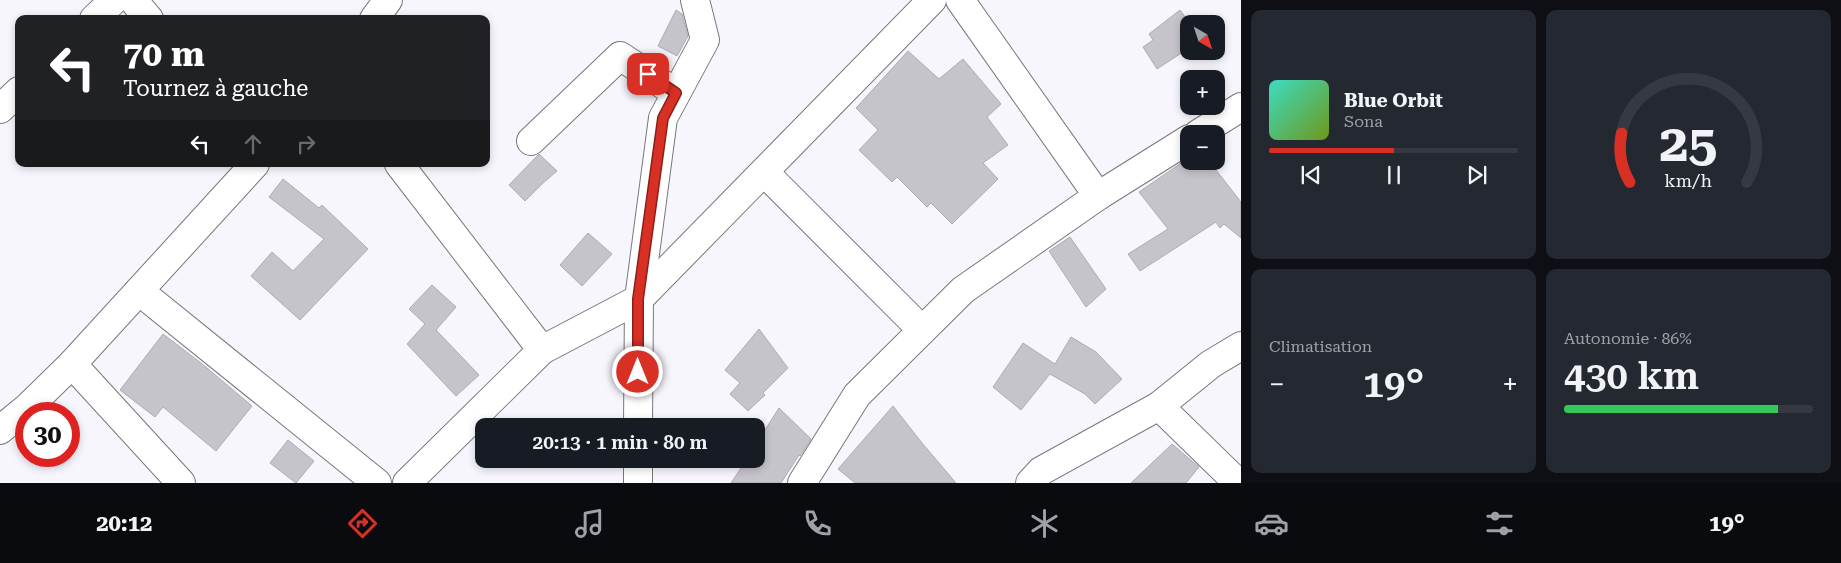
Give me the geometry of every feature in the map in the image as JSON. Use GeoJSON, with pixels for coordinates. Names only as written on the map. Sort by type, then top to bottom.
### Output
{"type":"FeatureCollection","features":[{"type":"Feature","properties":{"kind":"street"},"geometry":{"type":"LineString","coordinates":[[98,15],[114,0]]}},
{"type":"Feature","properties":{"kind":"street"},"geometry":{"type":"LineString","coordinates":[[133,0],[146,15]]}},
{"type":"Feature","properties":{"kind":"street"},"geometry":{"type":"LineString","coordinates":[[638,418],[638,299],[663,118],[705,40],[695,0]]}},
{"type":"Feature","properties":{"kind":"street"},"geometry":{"type":"LineString","coordinates":[[407,483],[542,350],[638,299],[932,0]]}},
{"type":"Feature","properties":{"kind":"street"},"geometry":{"type":"LineString","coordinates":[[960,0],[1098,196]]}},
{"type":"Feature","properties":{"kind":"street"},"geometry":{"type":"LineString","coordinates":[[531,141],[620,56],[676,93]]}},
{"type":"Feature","properties":{"kind":"street"},"geometry":{"type":"LineString","coordinates":[[0,109],[15,95]]}},
{"type":"Feature","properties":{"kind":"street"},"geometry":{"type":"LineString","coordinates":[[1212,125],[1241,107]]}},
{"type":"Feature","properties":{"kind":"street"},"geometry":{"type":"LineString","coordinates":[[802,483],[857,395],[962,290],[1098,196],[1180,146]]}},
{"type":"Feature","properties":{"kind":"street"},"geometry":{"type":"LineString","coordinates":[[0,430],[28,407],[72,364],[252,167]]}},
{"type":"Feature","properties":{"kind":"street"},"geometry":{"type":"LineString","coordinates":[[401,167],[542,350]]}},
{"type":"Feature","properties":{"kind":"street"},"geometry":{"type":"LineString","coordinates":[[764,172],[922,330]]}},
{"type":"Feature","properties":{"kind":"street"},"geometry":{"type":"LineString","coordinates":[[138,291],[377,483]]}},
{"type":"Feature","properties":{"kind":"street"},"geometry":{"type":"LineString","coordinates":[[1030,483],[1041,471],[1159,406],[1211,364],[1241,346]]}},
{"type":"Feature","properties":{"kind":"street"},"geometry":{"type":"LineString","coordinates":[[72,364],[181,483]]}},
{"type":"Feature","properties":{"kind":"street"},"geometry":{"type":"LineString","coordinates":[[1159,406],[1238,483]]}},
{"type":"Feature","properties":{"kind":"street"},"geometry":{"type":"LineString","coordinates":[[638,468],[638,483]]}},
{"type":"Feature","properties":{"kind":"building"},"geometry":{"type":"Polygon","coordinates":[[[676,10],[682,14],[688,36],[677,56],[658,46],[676,10]]]}},
{"type":"Feature","properties":{"kind":"building"},"geometry":{"type":"Polygon","coordinates":[[[1180,10],[1184,15],[1180,15],[1180,54],[1157,69],[1143,47],[1153,40],[1149,34],[1180,10]]]}},
{"type":"Feature","properties":{"kind":"building"},"geometry":{"type":"Polygon","coordinates":[[[908,51],[939,79],[963,59],[1001,104],[987,117],[1008,145],[983,163],[998,179],[952,224],[931,203],[927,207],[897,177],[892,182],[859,150],[878,130],[856,108],[908,51]]]}},
{"type":"Feature","properties":{"kind":"building"},"geometry":{"type":"Polygon","coordinates":[[[539,154],[557,171],[525,201],[509,185],[539,154]]]}},
{"type":"Feature","properties":{"kind":"building"},"geometry":{"type":"Polygon","coordinates":[[[1180,164],[1180,170],[1216,170],[1241,202],[1241,238],[1224,224],[1220,228],[1216,222],[1140,271],[1128,254],[1168,229],[1139,192],[1180,164]]]}},
{"type":"Feature","properties":{"kind":"building"},"geometry":{"type":"Polygon","coordinates":[[[283,179],[319,208],[322,205],[368,249],[300,320],[251,276],[272,252],[293,271],[324,239],[269,197],[283,179]]]}},
{"type":"Feature","properties":{"kind":"building"},"geometry":{"type":"Polygon","coordinates":[[[588,233],[612,254],[582,286],[560,265],[588,233]]]}},
{"type":"Feature","properties":{"kind":"building"},"geometry":{"type":"Polygon","coordinates":[[[1070,237],[1106,289],[1086,307],[1049,251],[1070,237]]]}},
{"type":"Feature","properties":{"kind":"building"},"geometry":{"type":"Polygon","coordinates":[[[432,285],[456,307],[436,330],[479,375],[456,396],[407,344],[425,324],[409,309],[432,285]]]}},
{"type":"Feature","properties":{"kind":"building"},"geometry":{"type":"Polygon","coordinates":[[[759,329],[788,368],[763,393],[765,395],[748,411],[730,394],[740,383],[725,370],[759,329]]]}},
{"type":"Feature","properties":{"kind":"building"},"geometry":{"type":"Polygon","coordinates":[[[163,334],[252,406],[216,451],[163,407],[155,417],[120,390],[163,334]]]}},
{"type":"Feature","properties":{"kind":"building"},"geometry":{"type":"Polygon","coordinates":[[[1071,337],[1096,352],[1122,379],[1095,404],[1085,394],[1050,374],[1021,410],[993,387],[1023,343],[1055,364],[1071,337]]]}},
{"type":"Feature","properties":{"kind":"building"},"geometry":{"type":"Polygon","coordinates":[[[893,406],[956,483],[855,483],[838,469],[893,406]]]}},
{"type":"Feature","properties":{"kind":"building"},"geometry":{"type":"Polygon","coordinates":[[[779,408],[811,439],[781,483],[731,483],[741,468],[765,468],[765,430],[779,408]]]}},
{"type":"Feature","properties":{"kind":"building"},"geometry":{"type":"Polygon","coordinates":[[[288,440],[314,461],[296,483],[270,463],[288,440]]]}},
{"type":"Feature","properties":{"kind":"building"},"geometry":{"type":"Polygon","coordinates":[[[1172,444],[1199,467],[1186,483],[1131,483],[1172,444]]]}},
{"type":"Feature","properties":{"kind":"route"},"geometry":{"type":"LineString","coordinates":[[638,372],[638,299],[663,118],[676,93],[648,74]]}}]}
